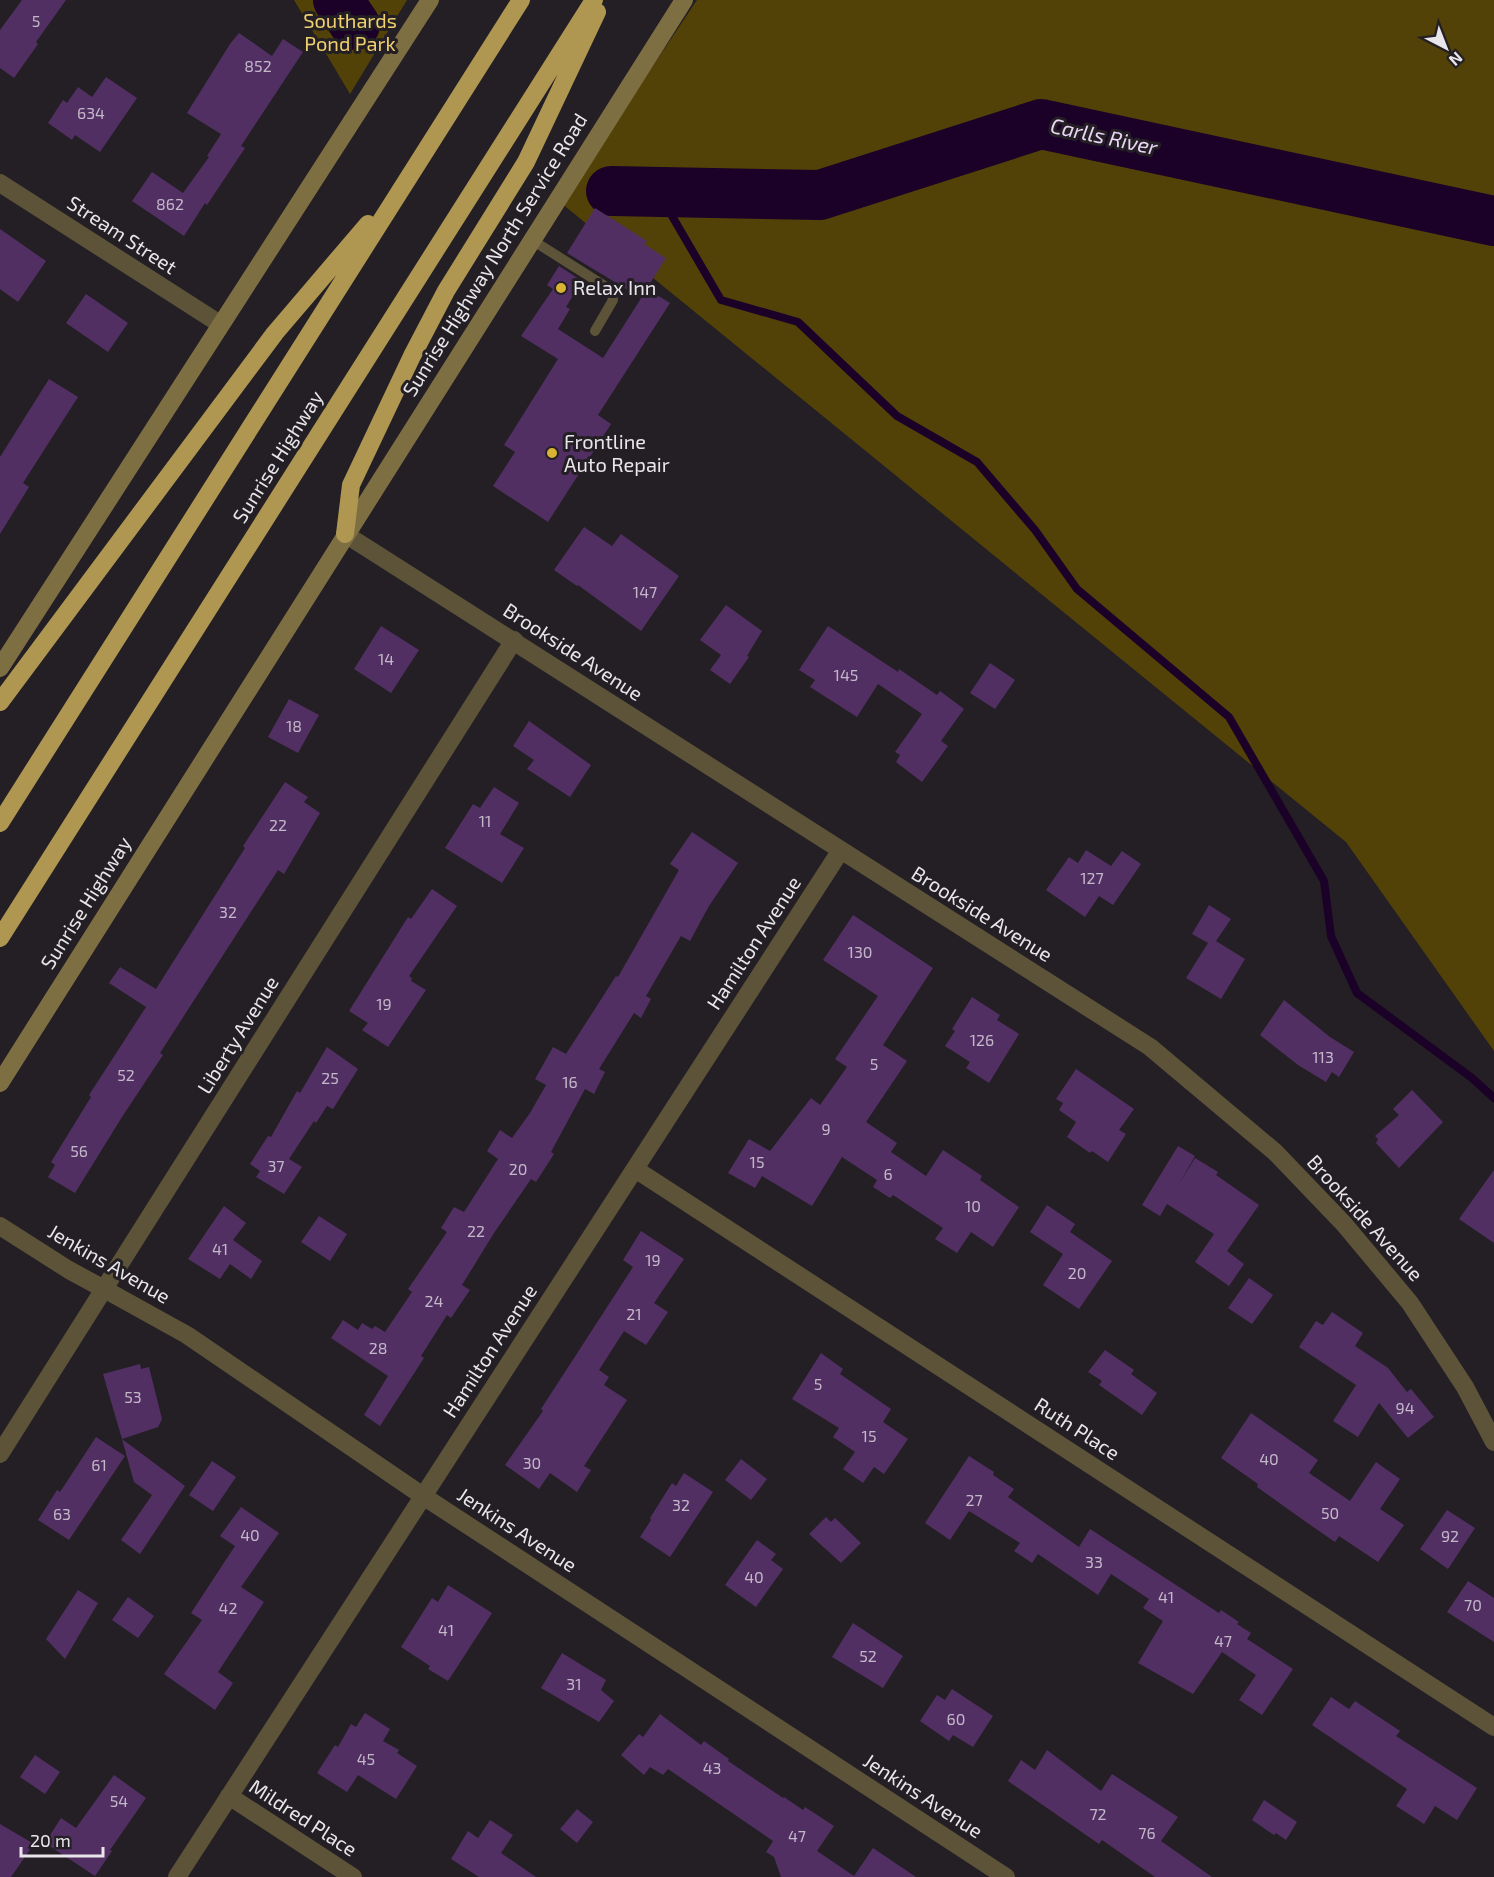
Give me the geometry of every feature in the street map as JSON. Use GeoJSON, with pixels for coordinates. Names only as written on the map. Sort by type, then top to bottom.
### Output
{"type":"FeatureCollection","features":[{"type":"Feature","properties":{"kind":"highway","name":"Sunrise Highway"},"geometry":{"type":"LineString","coordinates":[[0,823],[521,0]]}},
{"type":"Feature","properties":{"kind":"highway","name":"Sunrise Highway"},"geometry":{"type":"LineString","coordinates":[[0,938],[594,0]]}},
{"type":"Feature","properties":{"kind":"highway"},"geometry":{"type":"LineString","coordinates":[[345,534],[351,485],[412,356],[446,291],[526,162],[603,0]]}},
{"type":"Feature","properties":{"kind":"highway"},"geometry":{"type":"LineString","coordinates":[[0,702],[275,333],[412,172]]}},
{"type":"Feature","properties":{"kind":"main road"},"geometry":{"type":"LineString","coordinates":[[0,668],[430,0]]}},
{"type":"Feature","properties":{"kind":"main road","name":"Sunrise Highway North Service Road"},"geometry":{"type":"LineString","coordinates":[[345,534],[684,0]]}},
{"type":"Feature","properties":{"kind":"main road","name":"Sunrise Highway"},"geometry":{"type":"LineString","coordinates":[[0,1083],[345,534]]}},
{"type":"Feature","properties":{"kind":"street","name":"Stream Street"},"geometry":{"type":"LineString","coordinates":[[0,183],[220,324]]}},
{"type":"Feature","properties":{"kind":"street","name":"Brookside Avenue"},"geometry":{"type":"LineString","coordinates":[[345,534],[1150,1047],[1275,1152],[1344,1224],[1410,1303],[1465,1387],[1494,1442]]}},
{"type":"Feature","properties":{"kind":"street","name":"Liberty Avenue"},"geometry":{"type":"LineString","coordinates":[[0,1454],[514,640]]}},
{"type":"Feature","properties":{"kind":"street","name":"Hamilton Avenue"},"geometry":{"type":"LineString","coordinates":[[177,1877],[841,850]]}},
{"type":"Feature","properties":{"kind":"street","name":"Ruth Place"},"geometry":{"type":"LineString","coordinates":[[635,1169],[1494,1727]]}},
{"type":"Feature","properties":{"kind":"street","name":"Jenkins Avenue"},"geometry":{"type":"LineString","coordinates":[[0,1226],[69,1270],[186,1335],[423,1496],[1006,1877]]}},
{"type":"Feature","properties":{"kind":"street","name":"Mildred Place"},"geometry":{"type":"LineString","coordinates":[[229,1796],[353,1877]]}},
{"type":"Feature","properties":{"kind":"lane"},"geometry":{"type":"LineString","coordinates":[[532,240],[611,290],[613,300],[595,331]]}},
{"type":"Feature","properties":{"kind":"green space","name":"Southards Pond Park"},"geometry":{"type":"Polygon","coordinates":[[[294,0],[407,0],[350,94],[294,0]]]}},
{"type":"Feature","properties":{"kind":"green space"},"geometry":{"type":"Polygon","coordinates":[[[697,0],[1494,0],[1494,1051],[1346,842],[561,203],[697,0]]]}},
{"type":"Feature","properties":{"kind":"building"},"geometry":{"type":"Polygon","coordinates":[[[22,0],[66,0],[14,78],[0,68],[0,30],[22,0]]]}},
{"type":"Feature","properties":{"kind":"building"},"geometry":{"type":"Polygon","coordinates":[[[239,33],[272,56],[283,39],[303,52],[241,146],[245,148],[184,236],[132,201],[152,172],[183,193],[209,157],[207,156],[221,134],[187,113],[239,33]]]}},
{"type":"Feature","properties":{"kind":"building"},"geometry":{"type":"Polygon","coordinates":[[[106,77],[137,98],[100,152],[75,135],[72,140],[48,123],[63,100],[67,103],[78,87],[92,97],[106,77]]]}},
{"type":"Feature","properties":{"kind":"building"},"geometry":{"type":"Polygon","coordinates":[[[595,208],[647,241],[644,244],[666,258],[641,298],[567,253],[595,208]]]}},
{"type":"Feature","properties":{"kind":"building"},"geometry":{"type":"Polygon","coordinates":[[[0,229],[46,261],[18,302],[0,289],[0,229]]]}},
{"type":"Feature","properties":{"kind":"building"},"geometry":{"type":"Polygon","coordinates":[[[559,266],[582,281],[566,307],[570,309],[558,329],[603,358],[647,289],[670,303],[598,415],[611,424],[548,522],[493,486],[515,452],[504,445],[558,359],[521,336],[553,289],[547,285],[559,266]]]}},
{"type":"Feature","properties":{"kind":"building"},"geometry":{"type":"Polygon","coordinates":[[[86,294],[128,323],[108,352],[66,323],[86,294]]]}},
{"type":"Feature","properties":{"kind":"building"},"geometry":{"type":"Polygon","coordinates":[[[49,379],[78,397],[23,483],[29,487],[0,534],[0,457],[49,379]]]}},
{"type":"Feature","properties":{"kind":"building"},"geometry":{"type":"Polygon","coordinates":[[[584,527],[612,546],[621,534],[679,576],[641,631],[554,570],[584,527]]]}},
{"type":"Feature","properties":{"kind":"building"},"geometry":{"type":"Polygon","coordinates":[[[726,605],[762,631],[747,656],[749,657],[730,684],[710,670],[721,655],[700,640],[726,605]]]}},
{"type":"Feature","properties":{"kind":"building"},"geometry":{"type":"Polygon","coordinates":[[[381,626],[419,650],[391,693],[354,669],[381,626]]]}},
{"type":"Feature","properties":{"kind":"building"},"geometry":{"type":"Polygon","coordinates":[[[828,626],[937,695],[940,691],[964,709],[941,741],[948,746],[922,782],[896,762],[900,755],[895,752],[922,714],[878,684],[857,717],[810,687],[815,680],[799,670],[828,626]]]}},
{"type":"Feature","properties":{"kind":"building"},"geometry":{"type":"Polygon","coordinates":[[[990,663],[1015,680],[995,709],[970,693],[990,663]]]}},
{"type":"Feature","properties":{"kind":"building"},"geometry":{"type":"Polygon","coordinates":[[[289,699],[319,715],[298,753],[268,737],[289,699]]]}},
{"type":"Feature","properties":{"kind":"building"},"geometry":{"type":"Polygon","coordinates":[[[529,721],[591,765],[570,797],[527,769],[534,760],[513,746],[529,721]]]}},
{"type":"Feature","properties":{"kind":"building"},"geometry":{"type":"Polygon","coordinates":[[[285,782],[308,797],[304,802],[320,813],[284,874],[278,870],[160,1053],[163,1055],[75,1193],[48,1177],[55,1165],[51,1162],[91,1097],[89,1095],[146,1007],[109,983],[120,967],[156,989],[285,782]]]}},
{"type":"Feature","properties":{"kind":"building"},"geometry":{"type":"Polygon","coordinates":[[[494,787],[519,803],[500,834],[524,848],[502,883],[445,848],[473,804],[480,808],[494,787]]]}},
{"type":"Feature","properties":{"kind":"building"},"geometry":{"type":"Polygon","coordinates":[[[692,832],[738,863],[709,906],[690,941],[681,936],[646,996],[651,999],[641,1018],[634,1013],[599,1069],[605,1072],[594,1094],[585,1089],[551,1152],[554,1154],[536,1182],[531,1179],[494,1233],[462,1285],[470,1290],[451,1318],[447,1315],[421,1356],[424,1358],[380,1426],[364,1415],[388,1376],[331,1338],[343,1320],[358,1330],[362,1323],[372,1329],[375,1326],[385,1332],[412,1292],[408,1289],[447,1232],[441,1228],[454,1207],[464,1212],[498,1159],[487,1151],[500,1130],[512,1138],[530,1113],[546,1085],[535,1079],[553,1047],[566,1054],[616,976],[618,977],[679,870],[670,864],[692,832]]]}},
{"type":"Feature","properties":{"kind":"building"},"geometry":{"type":"Polygon","coordinates":[[[1086,850],[1111,866],[1122,851],[1141,864],[1113,905],[1099,896],[1085,917],[1046,890],[1069,857],[1078,863],[1086,850]]]}},
{"type":"Feature","properties":{"kind":"building"},"geometry":{"type":"Polygon","coordinates":[[[432,889],[457,906],[409,976],[412,978],[411,981],[426,990],[388,1047],[362,1030],[368,1023],[349,1011],[408,917],[411,919],[432,889]]]}},
{"type":"Feature","properties":{"kind":"building"},"geometry":{"type":"Polygon","coordinates":[[[1209,905],[1231,919],[1216,941],[1245,959],[1221,999],[1186,978],[1208,943],[1192,934],[1209,905]]]}},
{"type":"Feature","properties":{"kind":"building"},"geometry":{"type":"Polygon","coordinates":[[[853,915],[933,968],[883,1045],[907,1061],[866,1122],[897,1143],[891,1152],[926,1176],[943,1150],[982,1176],[980,1180],[1019,1207],[993,1247],[971,1232],[957,1253],[935,1239],[943,1228],[893,1195],[890,1198],[873,1187],[877,1180],[842,1157],[812,1206],[762,1176],[755,1188],[728,1173],[749,1139],[770,1151],[811,1098],[820,1105],[847,1067],[835,1059],[878,996],[823,960],[853,915]]]}},
{"type":"Feature","properties":{"kind":"building"},"geometry":{"type":"Polygon","coordinates":[[[972,997],[1000,1015],[997,1020],[1019,1034],[989,1083],[966,1068],[970,1062],[945,1046],[955,1031],[952,1029],[972,997]]]}},
{"type":"Feature","properties":{"kind":"building"},"geometry":{"type":"Polygon","coordinates":[[[1284,1000],[1330,1037],[1354,1052],[1339,1077],[1332,1072],[1326,1082],[1298,1065],[1260,1035],[1284,1000]]]}},
{"type":"Feature","properties":{"kind":"building"},"geometry":{"type":"Polygon","coordinates":[[[327,1047],[358,1069],[333,1109],[327,1106],[316,1123],[314,1121],[289,1159],[302,1167],[284,1194],[256,1177],[260,1171],[250,1164],[268,1136],[271,1137],[297,1091],[300,1093],[327,1047]]]}},
{"type":"Feature","properties":{"kind":"building"},"geometry":{"type":"Polygon","coordinates":[[[1076,1069],[1134,1109],[1119,1130],[1126,1134],[1108,1162],[1067,1137],[1076,1122],[1059,1110],[1063,1103],[1056,1099],[1076,1069]]]}},
{"type":"Feature","properties":{"kind":"building"},"geometry":{"type":"Polygon","coordinates":[[[1412,1090],[1443,1122],[1399,1168],[1376,1143],[1378,1139],[1375,1136],[1399,1115],[1393,1109],[1412,1090]]]}},
{"type":"Feature","properties":{"kind":"building"},"geometry":{"type":"Polygon","coordinates":[[[1178,1146],[1195,1156],[1179,1184],[1195,1158],[1218,1172],[1216,1175],[1259,1205],[1227,1251],[1244,1264],[1229,1286],[1195,1262],[1214,1234],[1167,1204],[1160,1216],[1142,1205],[1178,1146]]]}},
{"type":"Feature","properties":{"kind":"building"},"geometry":{"type":"Polygon","coordinates":[[[1494,1170],[1494,1243],[1459,1219],[1494,1170]]]}},
{"type":"Feature","properties":{"kind":"building"},"geometry":{"type":"Polygon","coordinates":[[[1047,1205],[1075,1224],[1070,1232],[1112,1261],[1079,1309],[1043,1285],[1063,1254],[1030,1232],[1047,1205]]]}},
{"type":"Feature","properties":{"kind":"building"},"geometry":{"type":"Polygon","coordinates":[[[224,1206],[246,1223],[233,1240],[262,1261],[251,1279],[230,1264],[220,1279],[188,1259],[224,1206]]]}},
{"type":"Feature","properties":{"kind":"building"},"geometry":{"type":"Polygon","coordinates":[[[319,1216],[347,1234],[330,1261],[301,1242],[319,1216]]]}},
{"type":"Feature","properties":{"kind":"building"},"geometry":{"type":"Polygon","coordinates":[[[641,1231],[684,1259],[654,1303],[668,1312],[646,1345],[624,1331],[599,1370],[609,1377],[604,1385],[627,1400],[584,1466],[591,1470],[577,1492],[550,1473],[539,1489],[505,1465],[543,1411],[541,1409],[633,1267],[623,1260],[641,1231]]]}},
{"type":"Feature","properties":{"kind":"building"},"geometry":{"type":"Polygon","coordinates":[[[1249,1278],[1273,1295],[1252,1324],[1228,1308],[1249,1278]]]}},
{"type":"Feature","properties":{"kind":"building"},"geometry":{"type":"Polygon","coordinates":[[[1332,1312],[1363,1333],[1355,1346],[1388,1368],[1407,1392],[1411,1389],[1434,1417],[1408,1438],[1379,1403],[1358,1437],[1333,1421],[1356,1385],[1299,1347],[1316,1321],[1323,1325],[1332,1312]]]}},
{"type":"Feature","properties":{"kind":"building"},"geometry":{"type":"Polygon","coordinates":[[[1105,1350],[1134,1370],[1131,1374],[1157,1393],[1142,1415],[1099,1385],[1102,1381],[1088,1372],[1105,1350]]]}},
{"type":"Feature","properties":{"kind":"building"},"geometry":{"type":"Polygon","coordinates":[[[821,1353],[843,1369],[840,1374],[891,1409],[883,1422],[908,1439],[884,1474],[874,1467],[863,1483],[843,1469],[855,1452],[833,1437],[839,1428],[792,1399],[821,1353]]]}},
{"type":"Feature","properties":{"kind":"building"},"geometry":{"type":"Polygon","coordinates":[[[140,1364],[141,1369],[149,1367],[162,1419],[158,1427],[122,1439],[103,1374],[140,1364]]]}},
{"type":"Feature","properties":{"kind":"building"},"geometry":{"type":"Polygon","coordinates":[[[1251,1413],[1318,1460],[1309,1473],[1350,1501],[1376,1462],[1400,1479],[1380,1509],[1404,1525],[1378,1562],[1339,1536],[1335,1542],[1257,1487],[1258,1484],[1221,1458],[1251,1413]]]}},
{"type":"Feature","properties":{"kind":"building"},"geometry":{"type":"Polygon","coordinates":[[[96,1437],[125,1456],[69,1540],[38,1520],[57,1490],[60,1492],[96,1437]]]}},
{"type":"Feature","properties":{"kind":"building"},"geometry":{"type":"Polygon","coordinates":[[[122,1439],[185,1486],[140,1554],[121,1540],[152,1495],[134,1482],[122,1439]]]}},
{"type":"Feature","properties":{"kind":"building"},"geometry":{"type":"Polygon","coordinates":[[[969,1456],[994,1472],[993,1475],[1014,1489],[1008,1497],[1079,1547],[1090,1529],[1219,1613],[1221,1610],[1239,1622],[1237,1624],[1251,1633],[1247,1639],[1293,1669],[1262,1715],[1239,1700],[1256,1675],[1222,1652],[1193,1694],[1138,1663],[1163,1621],[1143,1608],[1149,1599],[1111,1574],[1098,1595],[1038,1554],[1032,1563],[1014,1551],[1020,1543],[969,1511],[950,1540],[925,1523],[969,1456]]]}},
{"type":"Feature","properties":{"kind":"building"},"geometry":{"type":"Polygon","coordinates":[[[741,1459],[767,1479],[751,1500],[725,1480],[741,1459]]]}},
{"type":"Feature","properties":{"kind":"building"},"geometry":{"type":"Polygon","coordinates":[[[212,1461],[236,1477],[213,1511],[189,1495],[212,1461]]]}},
{"type":"Feature","properties":{"kind":"building"},"geometry":{"type":"Polygon","coordinates":[[[684,1473],[713,1492],[670,1557],[640,1537],[672,1483],[676,1486],[684,1473]]]}},
{"type":"Feature","properties":{"kind":"building"},"geometry":{"type":"Polygon","coordinates":[[[241,1507],[279,1533],[241,1587],[264,1602],[218,1672],[233,1683],[215,1710],[164,1674],[202,1620],[191,1613],[235,1546],[220,1536],[241,1507]]]}},
{"type":"Feature","properties":{"kind":"building"},"geometry":{"type":"Polygon","coordinates":[[[1447,1510],[1475,1528],[1448,1569],[1420,1549],[1447,1510]]]}},
{"type":"Feature","properties":{"kind":"building"},"geometry":{"type":"Polygon","coordinates":[[[826,1517],[831,1522],[835,1518],[861,1543],[841,1563],[809,1534],[826,1517]]]}},
{"type":"Feature","properties":{"kind":"building"},"geometry":{"type":"Polygon","coordinates":[[[757,1540],[776,1554],[771,1560],[783,1569],[756,1607],[725,1585],[757,1540]]]}},
{"type":"Feature","properties":{"kind":"building"},"geometry":{"type":"Polygon","coordinates":[[[1468,1581],[1494,1598],[1494,1642],[1447,1612],[1468,1581]]]}},
{"type":"Feature","properties":{"kind":"building"},"geometry":{"type":"Polygon","coordinates":[[[448,1585],[492,1613],[448,1681],[428,1669],[430,1666],[401,1647],[432,1598],[438,1602],[448,1585]]]}},
{"type":"Feature","properties":{"kind":"building"},"geometry":{"type":"Polygon","coordinates":[[[78,1590],[98,1603],[65,1659],[46,1639],[78,1590]]]}},
{"type":"Feature","properties":{"kind":"building"},"geometry":{"type":"Polygon","coordinates":[[[128,1597],[154,1616],[138,1638],[112,1620],[128,1597]]]}},
{"type":"Feature","properties":{"kind":"building"},"geometry":{"type":"Polygon","coordinates":[[[853,1623],[903,1656],[883,1688],[832,1657],[853,1623]]]}},
{"type":"Feature","properties":{"kind":"building"},"geometry":{"type":"Polygon","coordinates":[[[562,1653],[606,1680],[601,1690],[614,1701],[599,1722],[541,1688],[562,1653]]]}},
{"type":"Feature","properties":{"kind":"building"},"geometry":{"type":"Polygon","coordinates":[[[952,1689],[993,1716],[973,1747],[953,1735],[949,1741],[920,1721],[937,1695],[945,1700],[952,1689]]]}},
{"type":"Feature","properties":{"kind":"building"},"geometry":{"type":"Polygon","coordinates":[[[1331,1697],[1349,1709],[1355,1701],[1400,1731],[1396,1736],[1477,1788],[1457,1820],[1435,1806],[1424,1824],[1396,1806],[1407,1789],[1312,1725],[1331,1697]]]}},
{"type":"Feature","properties":{"kind":"building"},"geometry":{"type":"Polygon","coordinates":[[[365,1713],[390,1729],[383,1741],[399,1750],[397,1753],[417,1766],[396,1799],[358,1775],[347,1792],[317,1773],[335,1745],[338,1747],[351,1724],[356,1727],[365,1713]]]}},
{"type":"Feature","properties":{"kind":"building"},"geometry":{"type":"Polygon","coordinates":[[[660,1714],[701,1745],[704,1741],[729,1759],[728,1761],[783,1798],[803,1810],[805,1807],[834,1826],[817,1851],[854,1876],[873,1848],[916,1877],[781,1877],[774,1857],[766,1852],[773,1841],[668,1769],[663,1775],[650,1767],[644,1775],[621,1755],[639,1734],[643,1737],[660,1714]]]}},
{"type":"Feature","properties":{"kind":"building"},"geometry":{"type":"Polygon","coordinates":[[[1047,1750],[1101,1791],[1112,1774],[1178,1817],[1161,1841],[1212,1877],[1155,1877],[1102,1840],[1099,1844],[1008,1781],[1021,1760],[1035,1770],[1047,1750]]]}},
{"type":"Feature","properties":{"kind":"building"},"geometry":{"type":"Polygon","coordinates":[[[35,1755],[60,1772],[45,1794],[20,1777],[35,1755]]]}},
{"type":"Feature","properties":{"kind":"building"},"geometry":{"type":"Polygon","coordinates":[[[114,1775],[146,1798],[95,1876],[45,1843],[61,1818],[76,1828],[114,1775]]]}},
{"type":"Feature","properties":{"kind":"building"},"geometry":{"type":"Polygon","coordinates":[[[1264,1800],[1297,1822],[1286,1840],[1252,1820],[1264,1800]]]}},
{"type":"Feature","properties":{"kind":"building"},"geometry":{"type":"Polygon","coordinates":[[[577,1809],[593,1822],[577,1843],[560,1829],[577,1809]]]}},
{"type":"Feature","properties":{"kind":"building"},"geometry":{"type":"Polygon","coordinates":[[[490,1820],[513,1835],[501,1853],[536,1877],[479,1877],[451,1859],[468,1831],[478,1838],[490,1820]]]}},
{"type":"Feature","properties":{"kind":"building"},"geometry":{"type":"Polygon","coordinates":[[[0,1824],[34,1844],[11,1877],[0,1877],[0,1824]]]}},
{"type":"Feature","properties":{"kind":"waterway"},"geometry":{"type":"LineString","coordinates":[[338,0],[355,25]]}},
{"type":"Feature","properties":{"kind":"waterway","name":"Carlls River"},"geometry":{"type":"LineString","coordinates":[[611,191],[820,195],[1041,124],[1494,221]]}},
{"type":"Feature","properties":{"kind":"waterway"},"geometry":{"type":"LineString","coordinates":[[658,192],[721,300],[798,322],[897,416],[977,462],[1035,530],[1077,589],[1229,717],[1324,881],[1331,936],[1357,993],[1472,1078],[1494,1098]]}},
{"type":"Feature","properties":{"kind":"place","name":"Relax Inn"},"geometry":{"type":"Point","coordinates":[561,288]}},
{"type":"Feature","properties":{"kind":"place","name":"Frontline Auto Repair"},"geometry":{"type":"Point","coordinates":[552,453]}}]}
